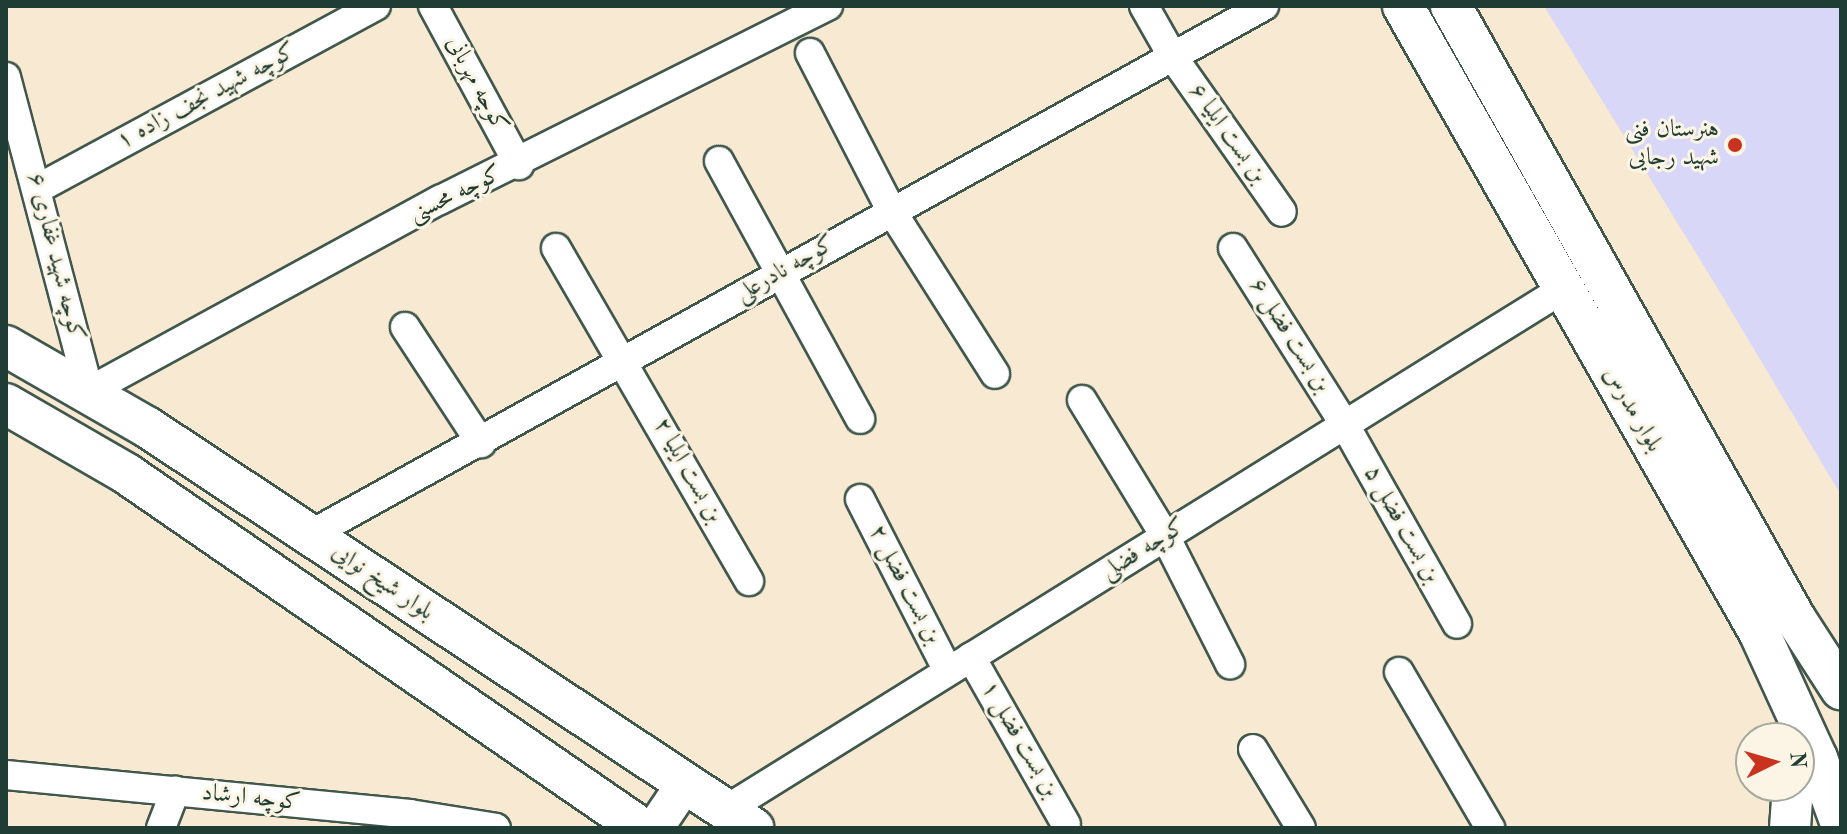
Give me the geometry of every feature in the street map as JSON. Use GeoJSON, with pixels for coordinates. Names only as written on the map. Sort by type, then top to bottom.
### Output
{"type":"FeatureCollection","features":[{"type":"Feature","properties":{"kind":"main road","name":"بلوار مدرس"},"geometry":{"type":"LineString","coordinates":[[1403,6],[1782,680],[1796,722]]}},
{"type":"Feature","properties":{"kind":"main road","name":"بلوار مدرس"},"geometry":{"type":"LineString","coordinates":[[1451,6],[1795,618],[1841,689]]}},
{"type":"Feature","properties":{"kind":"main road","name":"بلوار شیخ نوایی"},"geometry":{"type":"LineString","coordinates":[[6,346],[89,391],[738,819]]}},
{"type":"Feature","properties":{"kind":"main road"},"geometry":{"type":"LineString","coordinates":[[6,404],[127,474],[641,828]]}},
{"type":"Feature","properties":{"kind":"main road","name":"بلوار مدرس"},"geometry":{"type":"LineString","coordinates":[[1815,775],[1841,824]]}},
{"type":"Feature","properties":{"kind":"main road"},"geometry":{"type":"LineString","coordinates":[[1790,828],[1798,802]]}},
{"type":"Feature","properties":{"kind":"street","name":"کوچه شهید نجف زاده ۱"},"geometry":{"type":"LineString","coordinates":[[39,188],[376,6]]}},
{"type":"Feature","properties":{"kind":"street","name":"کوچه مهربانی"},"geometry":{"type":"LineString","coordinates":[[433,6],[519,165]]}},
{"type":"Feature","properties":{"kind":"street","name":"کوچه محسنی"},"geometry":{"type":"LineString","coordinates":[[89,391],[440,200],[519,165],[828,6]]}},
{"type":"Feature","properties":{"kind":"street","name":"۶ بن بست ایلیا"},"geometry":{"type":"LineString","coordinates":[[1144,6],[1173,57],[1282,212]]}},
{"type":"Feature","properties":{"kind":"street","name":"کوچه نادرعلی"},"geometry":{"type":"LineString","coordinates":[[310,535],[481,443],[891,210],[1264,6]]}},
{"type":"Feature","properties":{"kind":"street"},"geometry":{"type":"LineString","coordinates":[[810,53],[891,210],[995,374]]}},
{"type":"Feature","properties":{"kind":"street","name":"کوچه شهید غفاری ۶"},"geometry":{"type":"LineString","coordinates":[[6,77],[39,188],[89,391]]}},
{"type":"Feature","properties":{"kind":"street"},"geometry":{"type":"LineString","coordinates":[[719,161],[783,271],[860,419]]}},
{"type":"Feature","properties":{"kind":"street","name":"بن بست ایلیا ۲"},"geometry":{"type":"LineString","coordinates":[[556,248],[626,361],[749,581]]}},
{"type":"Feature","properties":{"kind":"street","name":"۶ بن بست فضل"},"geometry":{"type":"LineString","coordinates":[[1233,248],[1345,425]]}},
{"type":"Feature","properties":{"kind":"street","name":"کوچه فضلی"},"geometry":{"type":"LineString","coordinates":[[738,819],[960,664],[1563,289]]}},
{"type":"Feature","properties":{"kind":"street"},"geometry":{"type":"LineString","coordinates":[[405,327],[481,443]]}},
{"type":"Feature","properties":{"kind":"street"},"geometry":{"type":"LineString","coordinates":[[1082,400],[1165,536],[1230,664]]}},
{"type":"Feature","properties":{"kind":"street","name":"۵ بن بست فضل"},"geometry":{"type":"LineString","coordinates":[[1345,425],[1457,624]]}},
{"type":"Feature","properties":{"kind":"street","name":"۲ بن بست فضل"},"geometry":{"type":"LineString","coordinates":[[860,499],[960,664]]}},
{"type":"Feature","properties":{"kind":"street","name":"بن بست فضل ۱"},"geometry":{"type":"LineString","coordinates":[[960,664],[1066,824]]}},
{"type":"Feature","properties":{"kind":"street"},"geometry":{"type":"LineString","coordinates":[[1399,672],[1490,828]]}},
{"type":"Feature","properties":{"kind":"street"},"geometry":{"type":"LineString","coordinates":[[1253,749],[1301,828]]}},
{"type":"Feature","properties":{"kind":"street","name":"کوچه ارشاد"},"geometry":{"type":"LineString","coordinates":[[6,775],[496,828]]}},
{"type":"Feature","properties":{"kind":"street"},"geometry":{"type":"LineString","coordinates":[[655,828],[684,785]]}},
{"type":"Feature","properties":{"kind":"street"},"geometry":{"type":"LineString","coordinates":[[161,828],[175,791]]}},
{"type":"Feature","properties":{"kind":"shaded area","name":"هنرستان فنی شهید رجایی"},"geometry":{"type":"Polygon","coordinates":[[[1544,6],[1841,6],[1841,495],[1715,284],[1544,6]]]}},
{"type":"Feature","properties":{"kind":"place","name":"هنرستان فنی شهید رجایی"},"geometry":{"type":"Point","coordinates":[1735,145]}}]}
